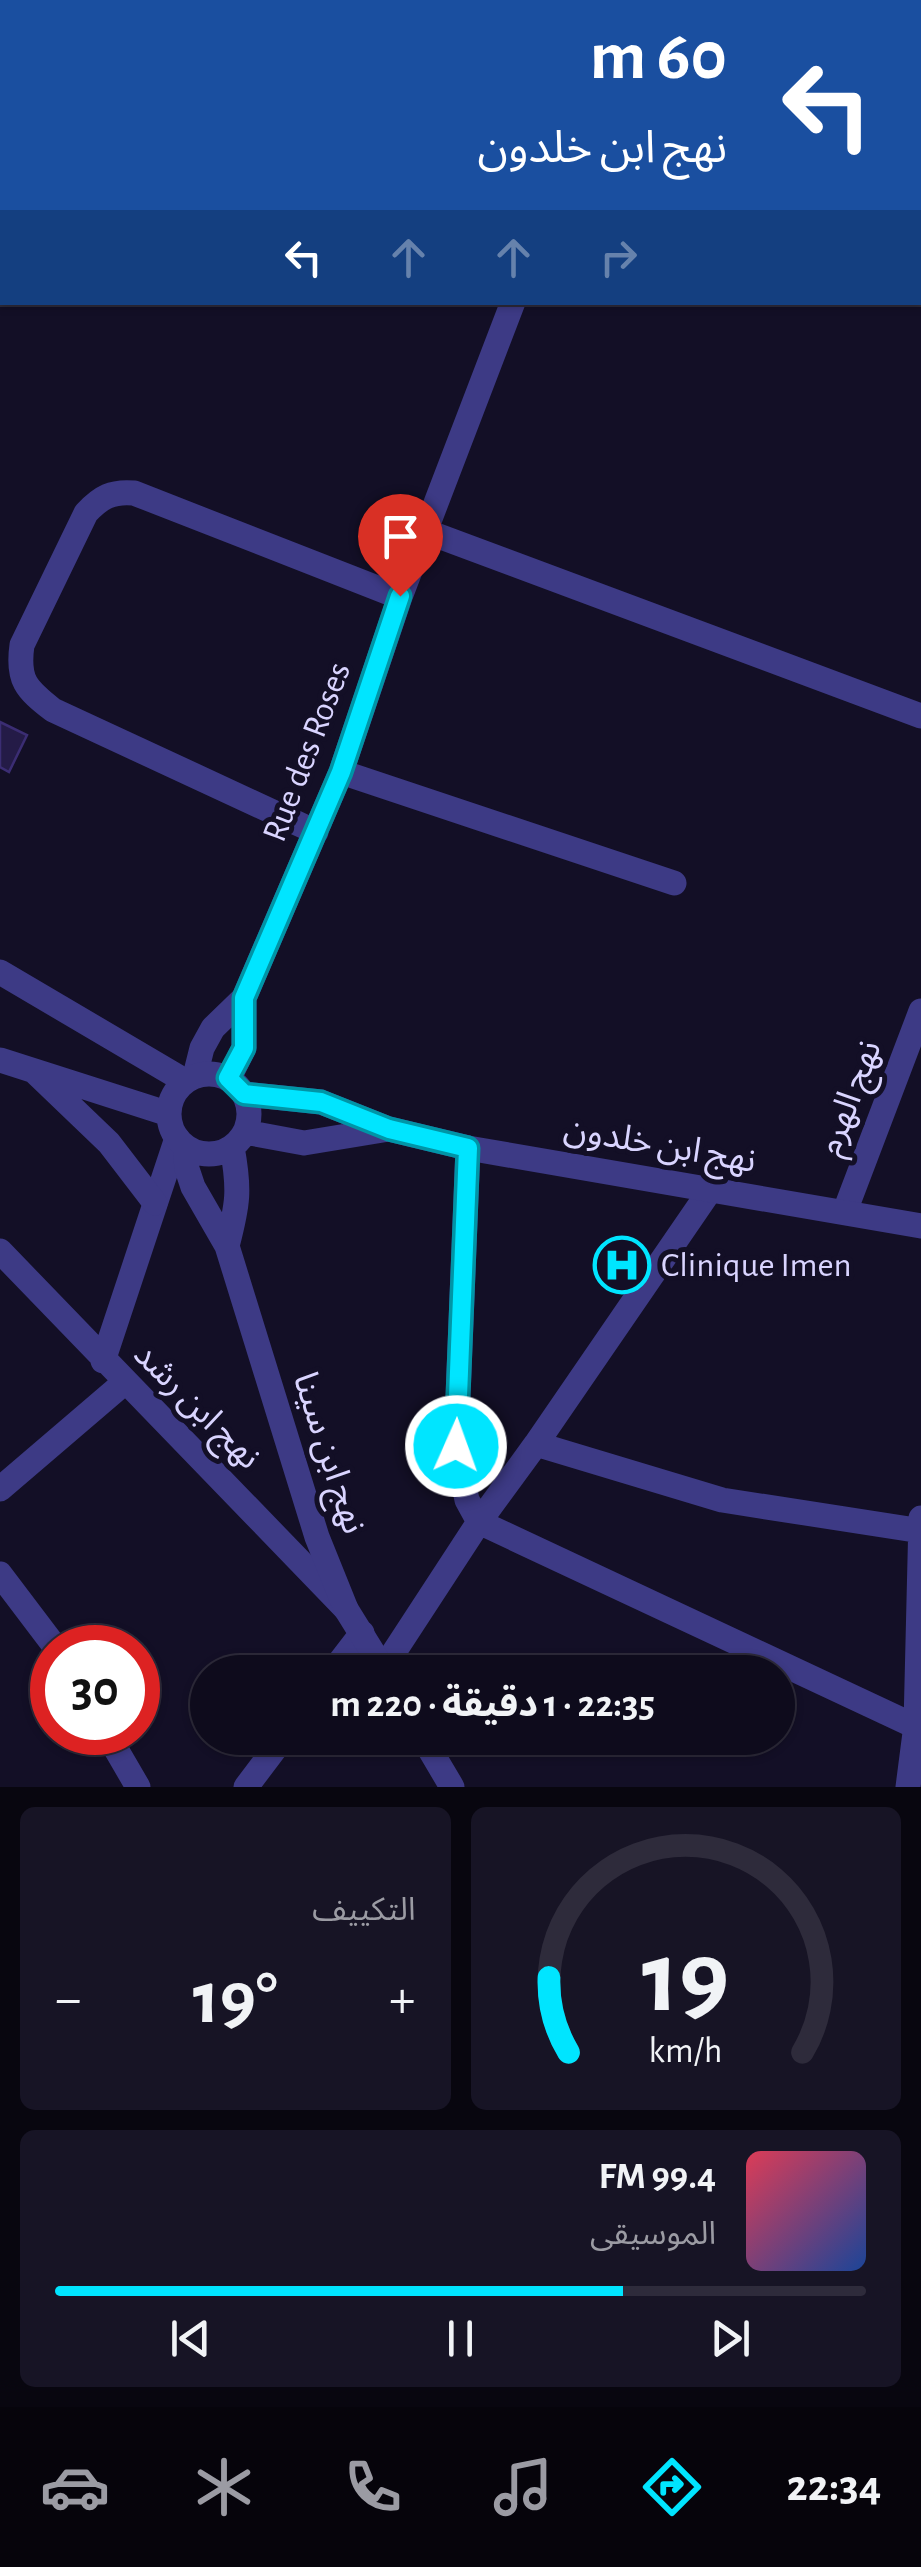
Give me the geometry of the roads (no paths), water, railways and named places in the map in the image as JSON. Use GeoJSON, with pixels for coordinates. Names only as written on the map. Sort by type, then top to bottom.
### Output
{"type":"FeatureCollection","features":[{"type":"Feature","properties":{"kind":"street","name":"Rue des Roses"},"geometry":{"type":"LineString","coordinates":[[190,1079],[213,1028],[244,998],[341,772],[400,596],[512,305]]}},
{"type":"Feature","properties":{"kind":"street"},"geometry":{"type":"LineString","coordinates":[[316,832],[52,710],[29,691],[18,668],[22,645],[86,513],[98,500],[116,492],[134,493],[400,596]]}},
{"type":"Feature","properties":{"kind":"street"},"geometry":{"type":"LineString","coordinates":[[425,531],[921,716]]}},
{"type":"Feature","properties":{"kind":"street"},"geometry":{"type":"LineString","coordinates":[[341,772],[674,883]]}},
{"type":"Feature","properties":{"kind":"street"},"geometry":{"type":"LineString","coordinates":[[0,972],[190,1079]]}},
{"type":"Feature","properties":{"kind":"street","name":"Rue des Roses"},"geometry":{"type":"LineString","coordinates":[[236,1086],[244,1048],[244,998]]}},
{"type":"Feature","properties":{"kind":"street","name":"نهج الهرم"},"geometry":{"type":"LineString","coordinates":[[845,1211],[921,1011]]}},
{"type":"Feature","properties":{"kind":"street"},"geometry":{"type":"LineString","coordinates":[[0,1060],[177,1133],[200,1153],[217,1154],[239,1140]]}},
{"type":"Feature","properties":{"kind":"street"},"geometry":{"type":"LineString","coordinates":[[35,1072],[108,1143],[155,1202]]}},
{"type":"Feature","properties":{"kind":"street"},"geometry":{"type":"LineString","coordinates":[[103,1360],[177,1133],[176,1090],[190,1079],[218,1074],[236,1086],[249,1106],[239,1140],[238,1207],[227,1246]]}},
{"type":"Feature","properties":{"kind":"street","name":"نهج ابن خلدون"},"geometry":{"type":"LineString","coordinates":[[236,1086],[321,1102],[389,1129],[468,1148],[921,1226]]}},
{"type":"Feature","properties":{"kind":"street","name":"نهج ابن خلدون"},"geometry":{"type":"LineString","coordinates":[[239,1140],[304,1143],[389,1129]]}},
{"type":"Feature","properties":{"kind":"street","name":"نهج ابن سينا"},"geometry":{"type":"LineString","coordinates":[[177,1133],[193,1188],[227,1246],[317,1537],[346,1608],[374,1655]]}},
{"type":"Feature","properties":{"kind":"street"},"geometry":{"type":"LineString","coordinates":[[468,1148],[456,1446],[466,1500],[480,1522],[918,1727]]}},
{"type":"Feature","properties":{"kind":"street"},"geometry":{"type":"LineString","coordinates":[[394,1655],[480,1522],[711,1188]]}},
{"type":"Feature","properties":{"kind":"street","name":"نهج ابن رشد"},"geometry":{"type":"LineString","coordinates":[[0,1251],[346,1608]]}},
{"type":"Feature","properties":{"kind":"street"},"geometry":{"type":"LineString","coordinates":[[0,1489],[125,1382]]}},
{"type":"Feature","properties":{"kind":"street"},"geometry":{"type":"LineString","coordinates":[[536,1444],[722,1500],[920,1525],[918,1727],[908,1787]]}},
{"type":"Feature","properties":{"kind":"street"},"geometry":{"type":"LineString","coordinates":[[0,1574],[39,1625]]}},
{"type":"Feature","properties":{"kind":"street"},"geometry":{"type":"LineString","coordinates":[[345,1655],[362,1634]]}},
{"type":"Feature","properties":{"kind":"street"},"geometry":{"type":"LineString","coordinates":[[119,1755],[138,1787]]}},
{"type":"Feature","properties":{"kind":"street"},"geometry":{"type":"LineString","coordinates":[[246,1787],[270,1755]]}},
{"type":"Feature","properties":{"kind":"street"},"geometry":{"type":"LineString","coordinates":[[433,1755],[452,1787]]}},
{"type":"Feature","properties":{"kind":"place","name":"Clinique Imen"},"geometry":{"type":"Point","coordinates":[622,1265]}}]}
